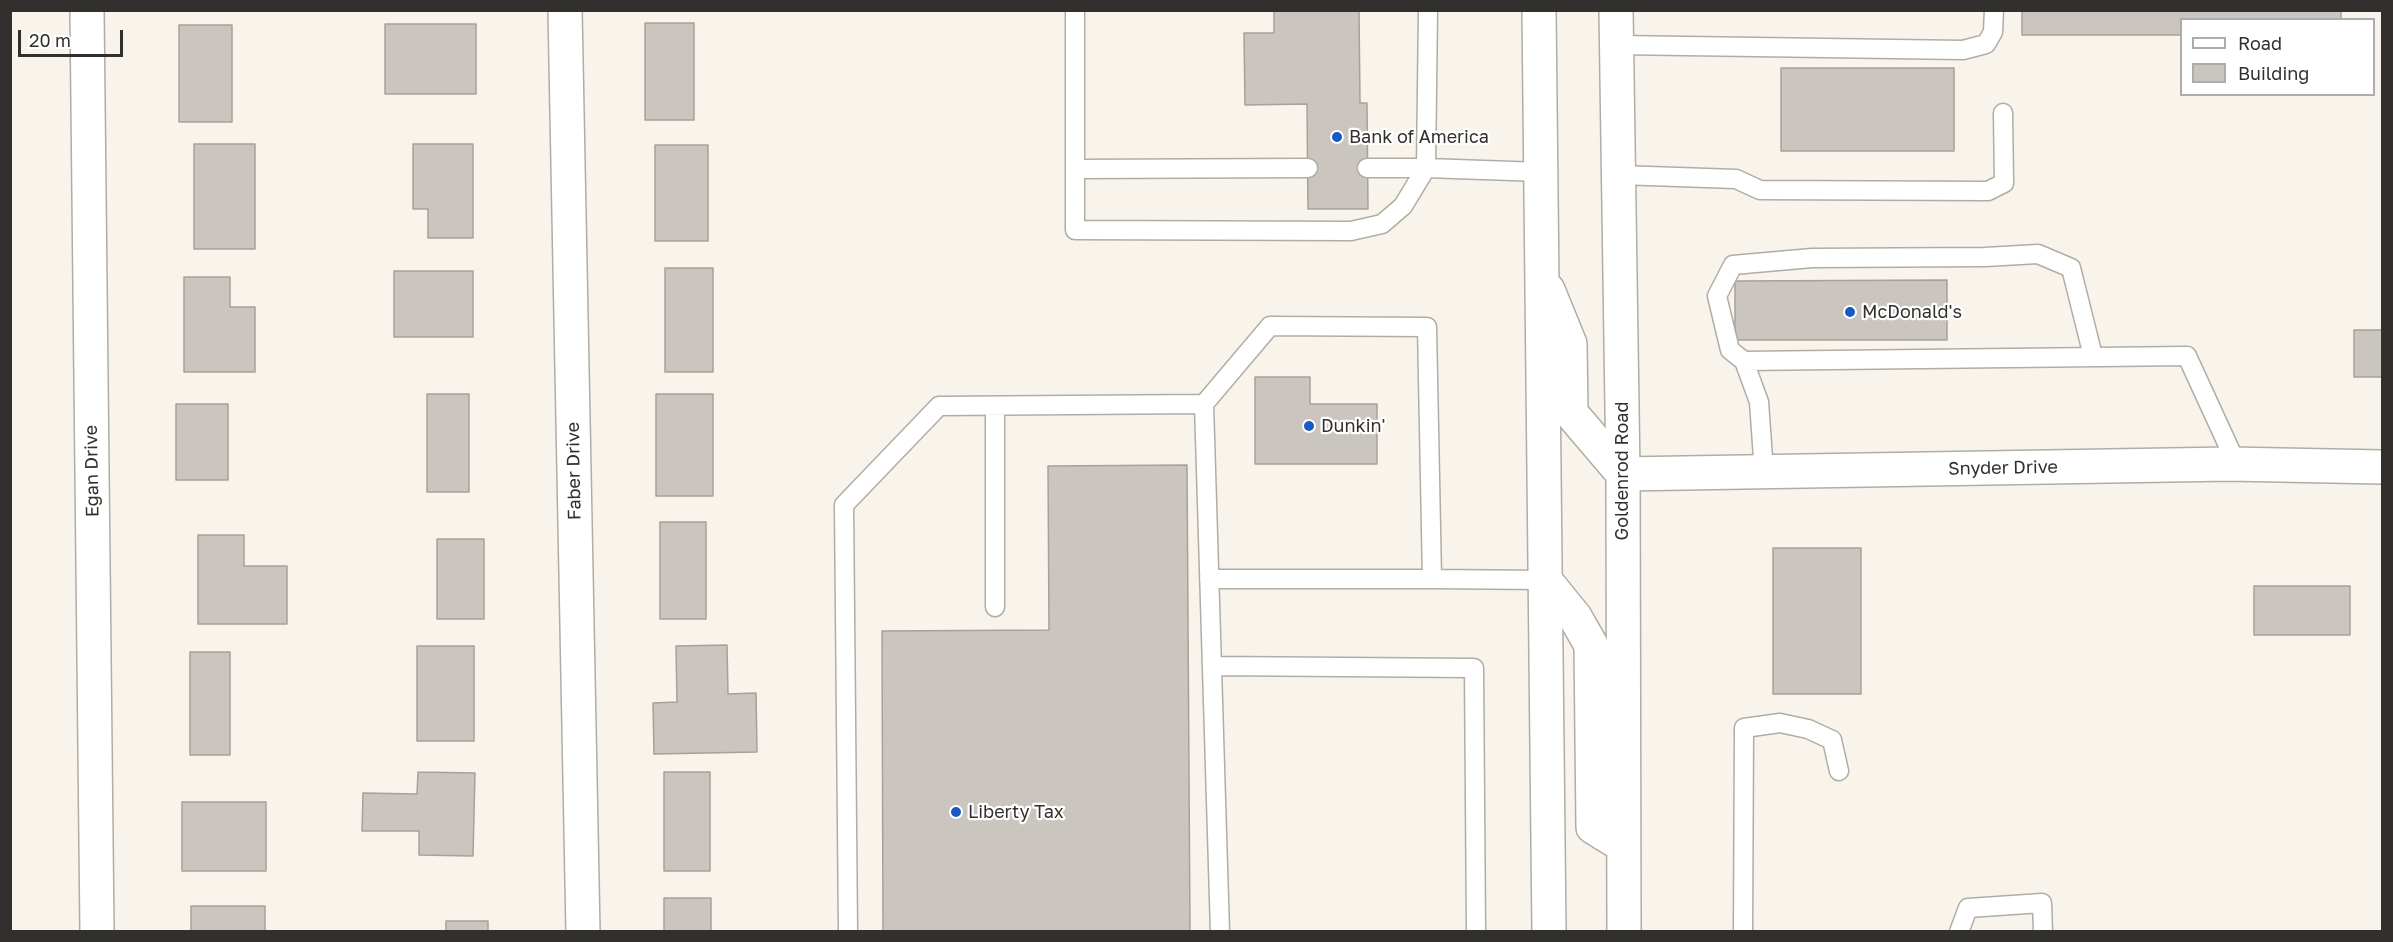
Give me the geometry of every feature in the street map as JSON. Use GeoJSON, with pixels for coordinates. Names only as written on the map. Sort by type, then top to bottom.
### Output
{"type":"FeatureCollection","features":[{"type":"Feature","properties":{"kind":"street","name":"Egan Drive"},"geometry":{"type":"LineString","coordinates":[[87,10],[98,932]]}},
{"type":"Feature","properties":{"kind":"street","name":"Faber Drive"},"geometry":{"type":"LineString","coordinates":[[565,10],[583,932]]}},
{"type":"Feature","properties":{"kind":"street"},"geometry":{"type":"LineString","coordinates":[[1539,10],[1549,932]]}},
{"type":"Feature","properties":{"kind":"street","name":"Goldenrod Road"},"geometry":{"type":"LineString","coordinates":[[1616,10],[1623,474],[1622,845],[1624,932]]}},
{"type":"Feature","properties":{"kind":"street"},"geometry":{"type":"LineString","coordinates":[[1541,271],[1570,344],[1571,413],[1623,474]]}},
{"type":"Feature","properties":{"kind":"street","name":"Snyder Drive"},"geometry":{"type":"LineString","coordinates":[[1623,474],[2237,465],[2382,468]]}},
{"type":"Feature","properties":{"kind":"street"},"geometry":{"type":"LineString","coordinates":[[1545,580],[1575,617],[1591,645],[1593,827],[1622,845]]}},
{"type":"Feature","properties":{"kind":"lane"},"geometry":{"type":"LineString","coordinates":[[1075,10],[1075,230],[1351,231],[1382,224],[1402,206],[1426,168],[1428,10]]}},
{"type":"Feature","properties":{"kind":"lane"},"geometry":{"type":"LineString","coordinates":[[1617,45],[1963,50],[1986,44],[1993,32],[1994,10]]}},
{"type":"Feature","properties":{"kind":"lane"},"geometry":{"type":"LineString","coordinates":[[1619,175],[1736,179],[1760,190],[1988,191],[2004,183],[2003,113]]}},
{"type":"Feature","properties":{"kind":"lane"},"geometry":{"type":"LineString","coordinates":[[1075,169],[1308,168]]}},
{"type":"Feature","properties":{"kind":"lane"},"geometry":{"type":"LineString","coordinates":[[1367,168],[1541,172]]}},
{"type":"Feature","properties":{"kind":"lane"},"geometry":{"type":"LineString","coordinates":[[1764,472],[1759,402],[1744,361],[1730,350],[1717,296],[1733,265],[1812,258],[1985,257],[2038,254],[2072,268],[2093,356]]}},
{"type":"Feature","properties":{"kind":"lane"},"geometry":{"type":"LineString","coordinates":[[1220,932],[1204,404],[1270,326],[1427,327],[1431,579]]}},
{"type":"Feature","properties":{"kind":"lane"},"geometry":{"type":"LineString","coordinates":[[1744,361],[2187,356],[2237,465]]}},
{"type":"Feature","properties":{"kind":"lane"},"geometry":{"type":"LineString","coordinates":[[848,932],[844,505],[939,406],[1204,404]]}},
{"type":"Feature","properties":{"kind":"lane"},"geometry":{"type":"LineString","coordinates":[[995,406],[995,607]]}},
{"type":"Feature","properties":{"kind":"lane"},"geometry":{"type":"LineString","coordinates":[[1209,579],[1545,580]]}},
{"type":"Feature","properties":{"kind":"lane"},"geometry":{"type":"LineString","coordinates":[[1213,666],[1474,668],[1476,932]]}},
{"type":"Feature","properties":{"kind":"lane"},"geometry":{"type":"LineString","coordinates":[[1743,932],[1744,728],[1780,723],[1808,729],[1832,740],[1839,771]]}},
{"type":"Feature","properties":{"kind":"lane"},"geometry":{"type":"LineString","coordinates":[[1959,932],[1968,908],[2043,903],[2043,932]]}},
{"type":"Feature","properties":{"kind":"building","name":"Bank of America"},"geometry":{"type":"Polygon","coordinates":[[[1274,10],[1359,10],[1360,103],[1367,103],[1368,209],[1308,209],[1307,104],[1245,105],[1244,33],[1274,33],[1274,10]]]}},
{"type":"Feature","properties":{"kind":"building"},"geometry":{"type":"Polygon","coordinates":[[[2022,10],[2341,10],[2341,18],[2180,18],[2180,35],[2022,35],[2022,10]]]}},
{"type":"Feature","properties":{"kind":"building"},"geometry":{"type":"Polygon","coordinates":[[[645,23],[694,23],[694,120],[645,120],[645,23]]]}},
{"type":"Feature","properties":{"kind":"building"},"geometry":{"type":"Polygon","coordinates":[[[385,24],[476,24],[476,94],[385,94],[385,24]]]}},
{"type":"Feature","properties":{"kind":"building"},"geometry":{"type":"Polygon","coordinates":[[[179,25],[232,25],[232,122],[179,122],[179,25]]]}},
{"type":"Feature","properties":{"kind":"building"},"geometry":{"type":"Polygon","coordinates":[[[1781,68],[1954,68],[1954,151],[1781,151],[1781,68]]]}},
{"type":"Feature","properties":{"kind":"building"},"geometry":{"type":"Polygon","coordinates":[[[194,144],[255,144],[255,249],[194,249],[194,144]]]}},
{"type":"Feature","properties":{"kind":"building"},"geometry":{"type":"Polygon","coordinates":[[[413,144],[473,144],[473,238],[428,238],[428,209],[413,209],[413,144]]]}},
{"type":"Feature","properties":{"kind":"building"},"geometry":{"type":"Polygon","coordinates":[[[655,145],[708,145],[708,241],[655,241],[655,145]]]}},
{"type":"Feature","properties":{"kind":"building"},"geometry":{"type":"Polygon","coordinates":[[[665,268],[713,268],[713,372],[665,372],[665,268]]]}},
{"type":"Feature","properties":{"kind":"building"},"geometry":{"type":"Polygon","coordinates":[[[394,271],[473,271],[473,337],[394,337],[394,271]]]}},
{"type":"Feature","properties":{"kind":"building"},"geometry":{"type":"Polygon","coordinates":[[[184,277],[230,277],[230,307],[255,307],[255,372],[184,372],[184,277]]]}},
{"type":"Feature","properties":{"kind":"building"},"geometry":{"type":"Polygon","coordinates":[[[1947,280],[1947,340],[1735,340],[1735,281],[1947,280]]]}},
{"type":"Feature","properties":{"kind":"building"},"geometry":{"type":"Polygon","coordinates":[[[2354,330],[2382,330],[2382,377],[2354,377],[2354,330]]]}},
{"type":"Feature","properties":{"kind":"building"},"geometry":{"type":"Polygon","coordinates":[[[1255,377],[1310,377],[1310,404],[1377,404],[1377,464],[1255,464],[1255,377]]]}},
{"type":"Feature","properties":{"kind":"building"},"geometry":{"type":"Polygon","coordinates":[[[427,394],[469,394],[469,492],[427,492],[427,394]]]}},
{"type":"Feature","properties":{"kind":"building"},"geometry":{"type":"Polygon","coordinates":[[[656,394],[713,394],[713,496],[656,496],[656,394]]]}},
{"type":"Feature","properties":{"kind":"building"},"geometry":{"type":"Polygon","coordinates":[[[176,404],[228,404],[228,480],[176,480],[176,404]]]}},
{"type":"Feature","properties":{"kind":"building"},"geometry":{"type":"Polygon","coordinates":[[[1187,465],[1190,932],[883,932],[882,631],[1049,630],[1048,466],[1187,465]]]}},
{"type":"Feature","properties":{"kind":"building"},"geometry":{"type":"Polygon","coordinates":[[[660,522],[706,522],[706,619],[660,619],[660,522]]]}},
{"type":"Feature","properties":{"kind":"building"},"geometry":{"type":"Polygon","coordinates":[[[198,535],[244,535],[244,566],[287,566],[287,624],[198,624],[198,535]]]}},
{"type":"Feature","properties":{"kind":"building"},"geometry":{"type":"Polygon","coordinates":[[[437,539],[484,539],[484,619],[437,619],[437,539]]]}},
{"type":"Feature","properties":{"kind":"building"},"geometry":{"type":"Polygon","coordinates":[[[1773,548],[1861,548],[1861,694],[1773,694],[1773,548]]]}},
{"type":"Feature","properties":{"kind":"building"},"geometry":{"type":"Polygon","coordinates":[[[2254,586],[2350,586],[2350,635],[2254,635],[2254,586]]]}},
{"type":"Feature","properties":{"kind":"building"},"geometry":{"type":"Polygon","coordinates":[[[727,645],[728,694],[756,693],[757,752],[654,754],[653,703],[677,702],[676,646],[727,645]]]}},
{"type":"Feature","properties":{"kind":"building"},"geometry":{"type":"Polygon","coordinates":[[[417,646],[474,646],[474,741],[417,741],[417,646]]]}},
{"type":"Feature","properties":{"kind":"building"},"geometry":{"type":"Polygon","coordinates":[[[190,652],[230,652],[230,755],[190,755],[190,652]]]}},
{"type":"Feature","properties":{"kind":"building"},"geometry":{"type":"Polygon","coordinates":[[[418,772],[475,773],[473,856],[419,855],[419,831],[362,831],[363,793],[417,794],[418,772]]]}},
{"type":"Feature","properties":{"kind":"building"},"geometry":{"type":"Polygon","coordinates":[[[664,772],[710,772],[710,871],[664,871],[664,772]]]}},
{"type":"Feature","properties":{"kind":"building"},"geometry":{"type":"Polygon","coordinates":[[[182,802],[266,802],[266,871],[182,871],[182,802]]]}},
{"type":"Feature","properties":{"kind":"building"},"geometry":{"type":"Polygon","coordinates":[[[664,898],[711,898],[711,932],[664,932],[664,898]]]}},
{"type":"Feature","properties":{"kind":"building"},"geometry":{"type":"Polygon","coordinates":[[[191,906],[265,906],[265,932],[191,932],[191,906]]]}},
{"type":"Feature","properties":{"kind":"building"},"geometry":{"type":"Polygon","coordinates":[[[446,921],[488,921],[488,932],[446,932],[446,921]]]}},
{"type":"Feature","properties":{"kind":"place","name":"Bank of America"},"geometry":{"type":"Point","coordinates":[1337,137]}},
{"type":"Feature","properties":{"kind":"place","name":"McDonald's"},"geometry":{"type":"Point","coordinates":[1850,312]}},
{"type":"Feature","properties":{"kind":"place","name":"Dunkin'"},"geometry":{"type":"Point","coordinates":[1309,426]}},
{"type":"Feature","properties":{"kind":"place","name":"Liberty Tax"},"geometry":{"type":"Point","coordinates":[956,812]}}]}
